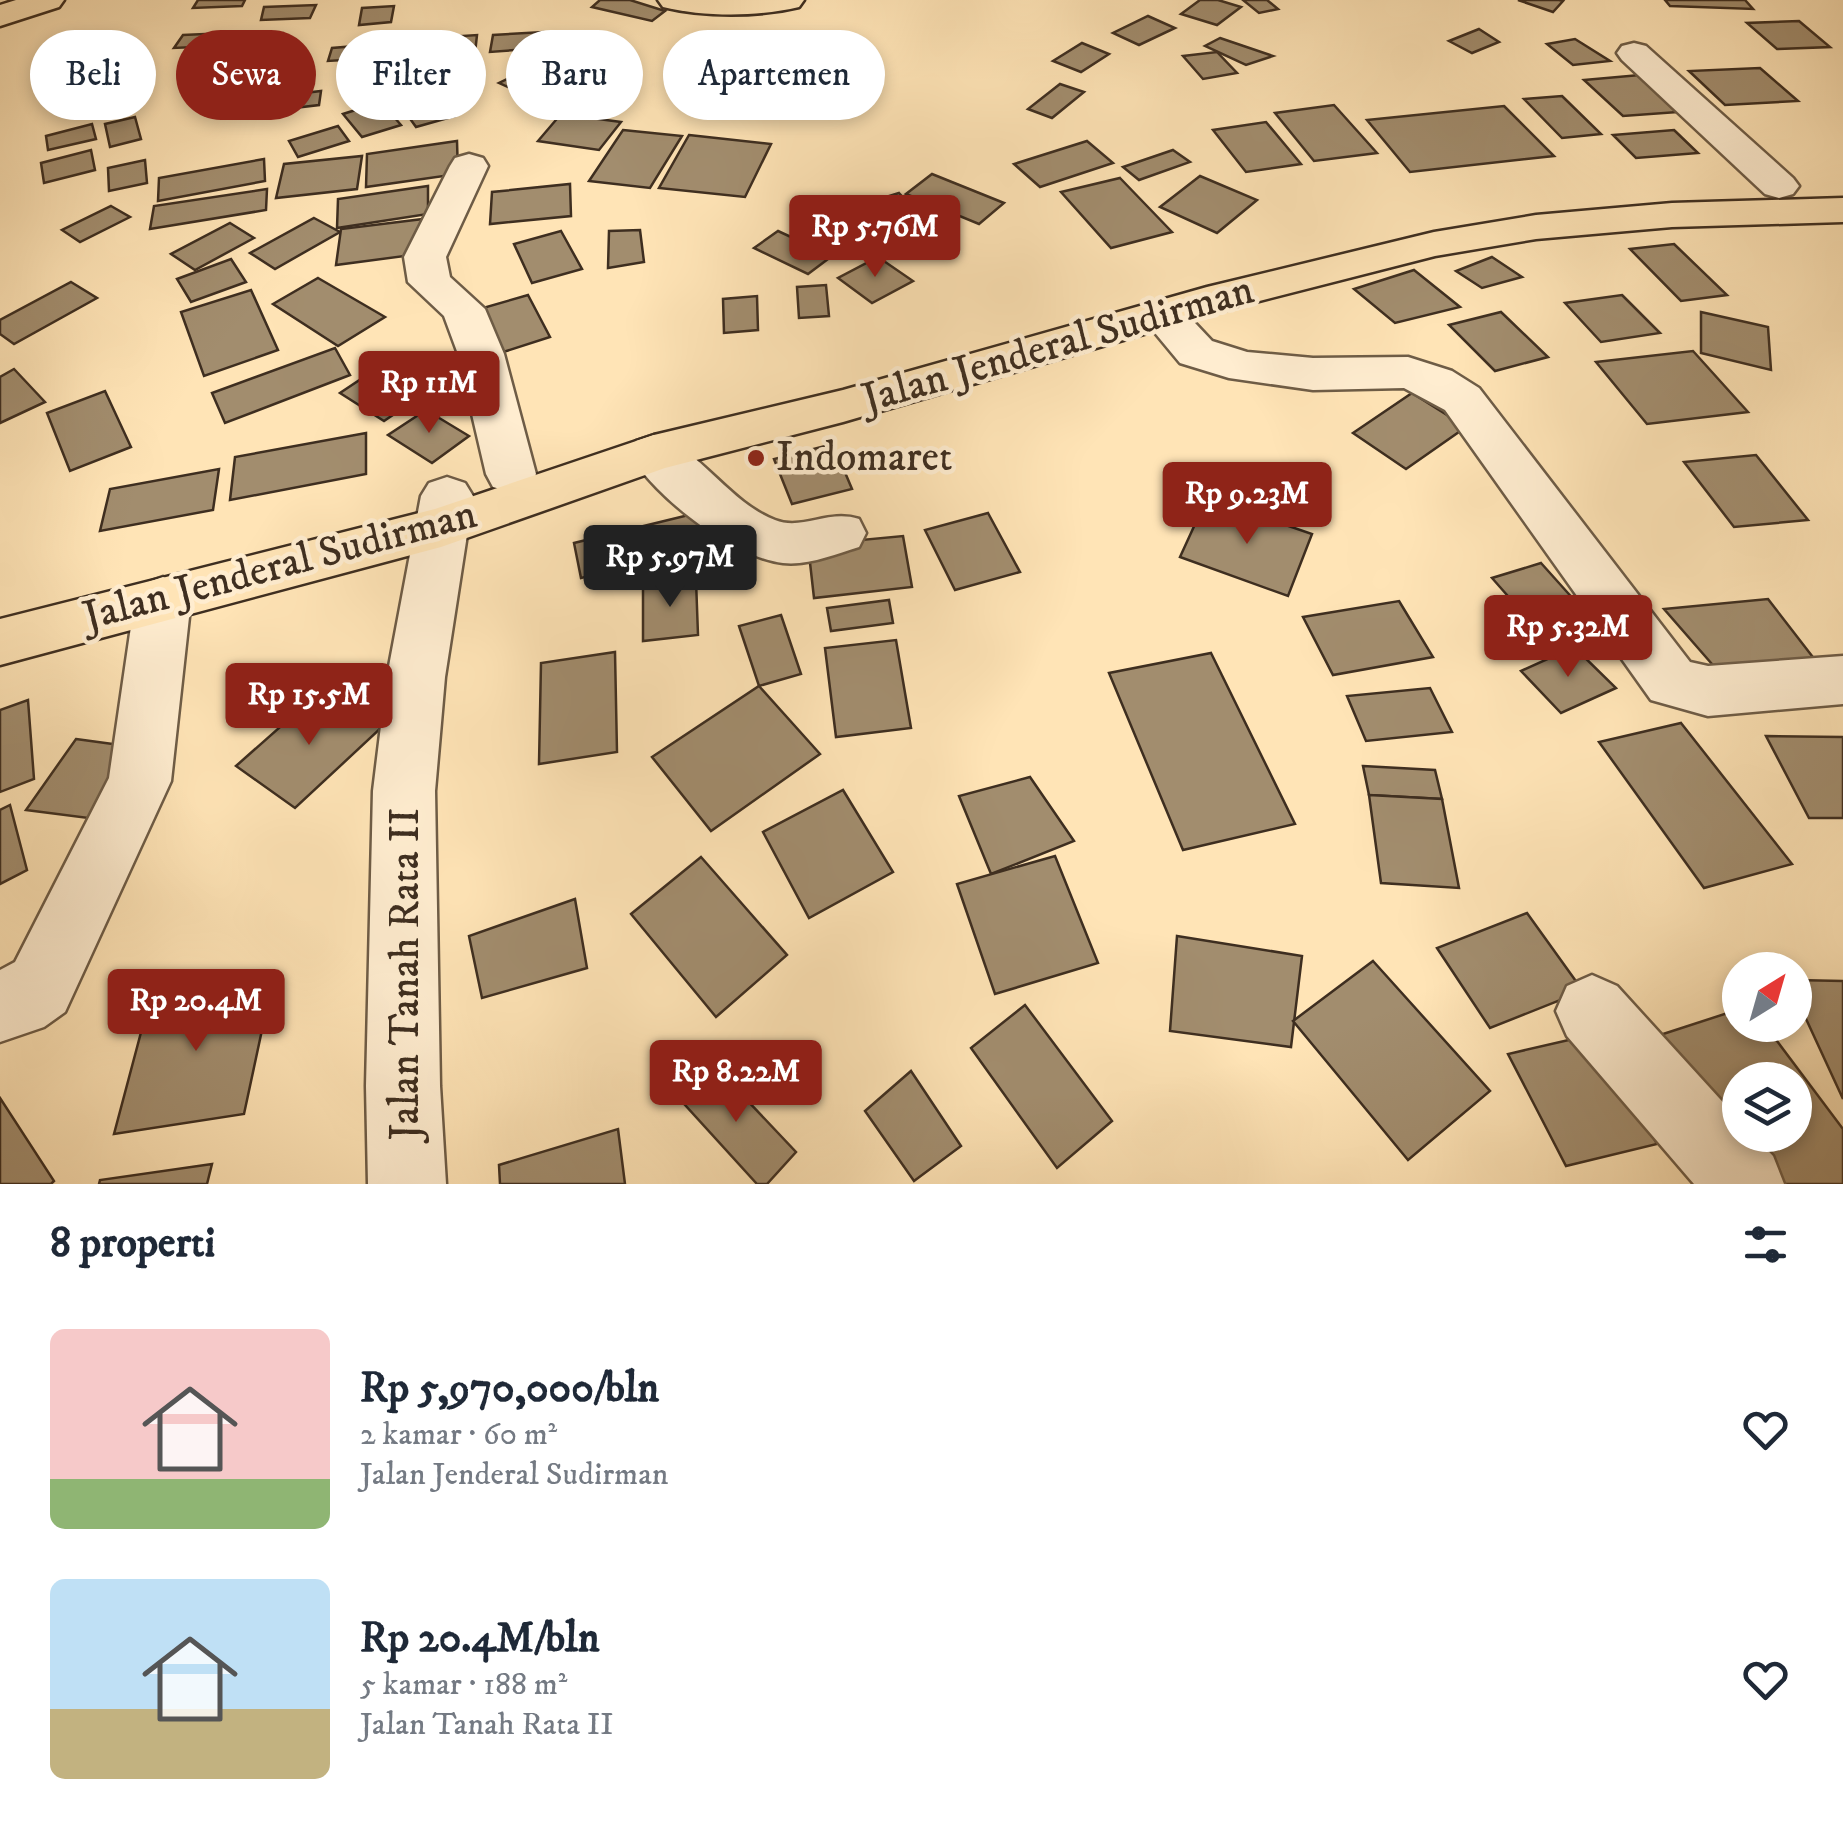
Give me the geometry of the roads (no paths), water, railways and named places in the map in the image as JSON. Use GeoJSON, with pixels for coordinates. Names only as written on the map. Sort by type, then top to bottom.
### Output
{"type":"FeatureCollection","features":[{"type":"Feature","properties":{"kind":"highway"},"geometry":{"type":"LineString","coordinates":[[0,16],[48,0]]}},
{"type":"Feature","properties":{"kind":"highway"},"geometry":{"type":"LineString","coordinates":[[674,0],[726,4],[788,0]]}},
{"type":"Feature","properties":{"kind":"highway","name":"Jalan Jenderal Sudirman"},"geometry":{"type":"LineString","coordinates":[[0,642],[164,599],[444,511],[843,406],[1154,304],[1310,247],[1413,224],[1522,206],[1843,182]]}},
{"type":"Feature","properties":{"kind":"highway","name":"Jalan Jenderal Sudirman"},"geometry":{"type":"LineString","coordinates":[[0,608],[444,511],[511,474],[647,428],[1154,304],[1434,244],[1536,227],[1672,215],[1843,210]]}},
{"type":"Feature","properties":{"kind":"street"},"geometry":{"type":"LineString","coordinates":[[1634,53],[1779,186]]}},
{"type":"Feature","properties":{"kind":"street"},"geometry":{"type":"LineString","coordinates":[[468,166],[424,257],[428,282],[463,308],[481,354],[511,474]]}},
{"type":"Feature","properties":{"kind":"street"},"geometry":{"type":"LineString","coordinates":[[1154,304],[1196,352],[1245,367],[1312,374],[1408,372],[1436,382],[1462,399],[1672,683],[1708,691],[1843,680]]}},
{"type":"Feature","properties":{"kind":"street"},"geometry":{"type":"LineString","coordinates":[[654,453],[730,517],[754,532],[783,543],[840,533]]}},
{"type":"Feature","properties":{"kind":"street","name":"Jalan Tanah Rata II"},"geometry":{"type":"LineString","coordinates":[[408,1184],[403,1086],[404,791],[416,677],[444,511]]}},
{"type":"Feature","properties":{"kind":"street"},"geometry":{"type":"LineString","coordinates":[[0,1006],[19,1002],[40,987],[140,781],[164,599]]}},
{"type":"Feature","properties":{"kind":"street"},"geometry":{"type":"LineString","coordinates":[[1592,1011],[1746,1184]]}},
{"type":"Feature","properties":{"kind":"place","name":"Indomaret"},"geometry":{"type":"Point","coordinates":[756,458]}}]}
